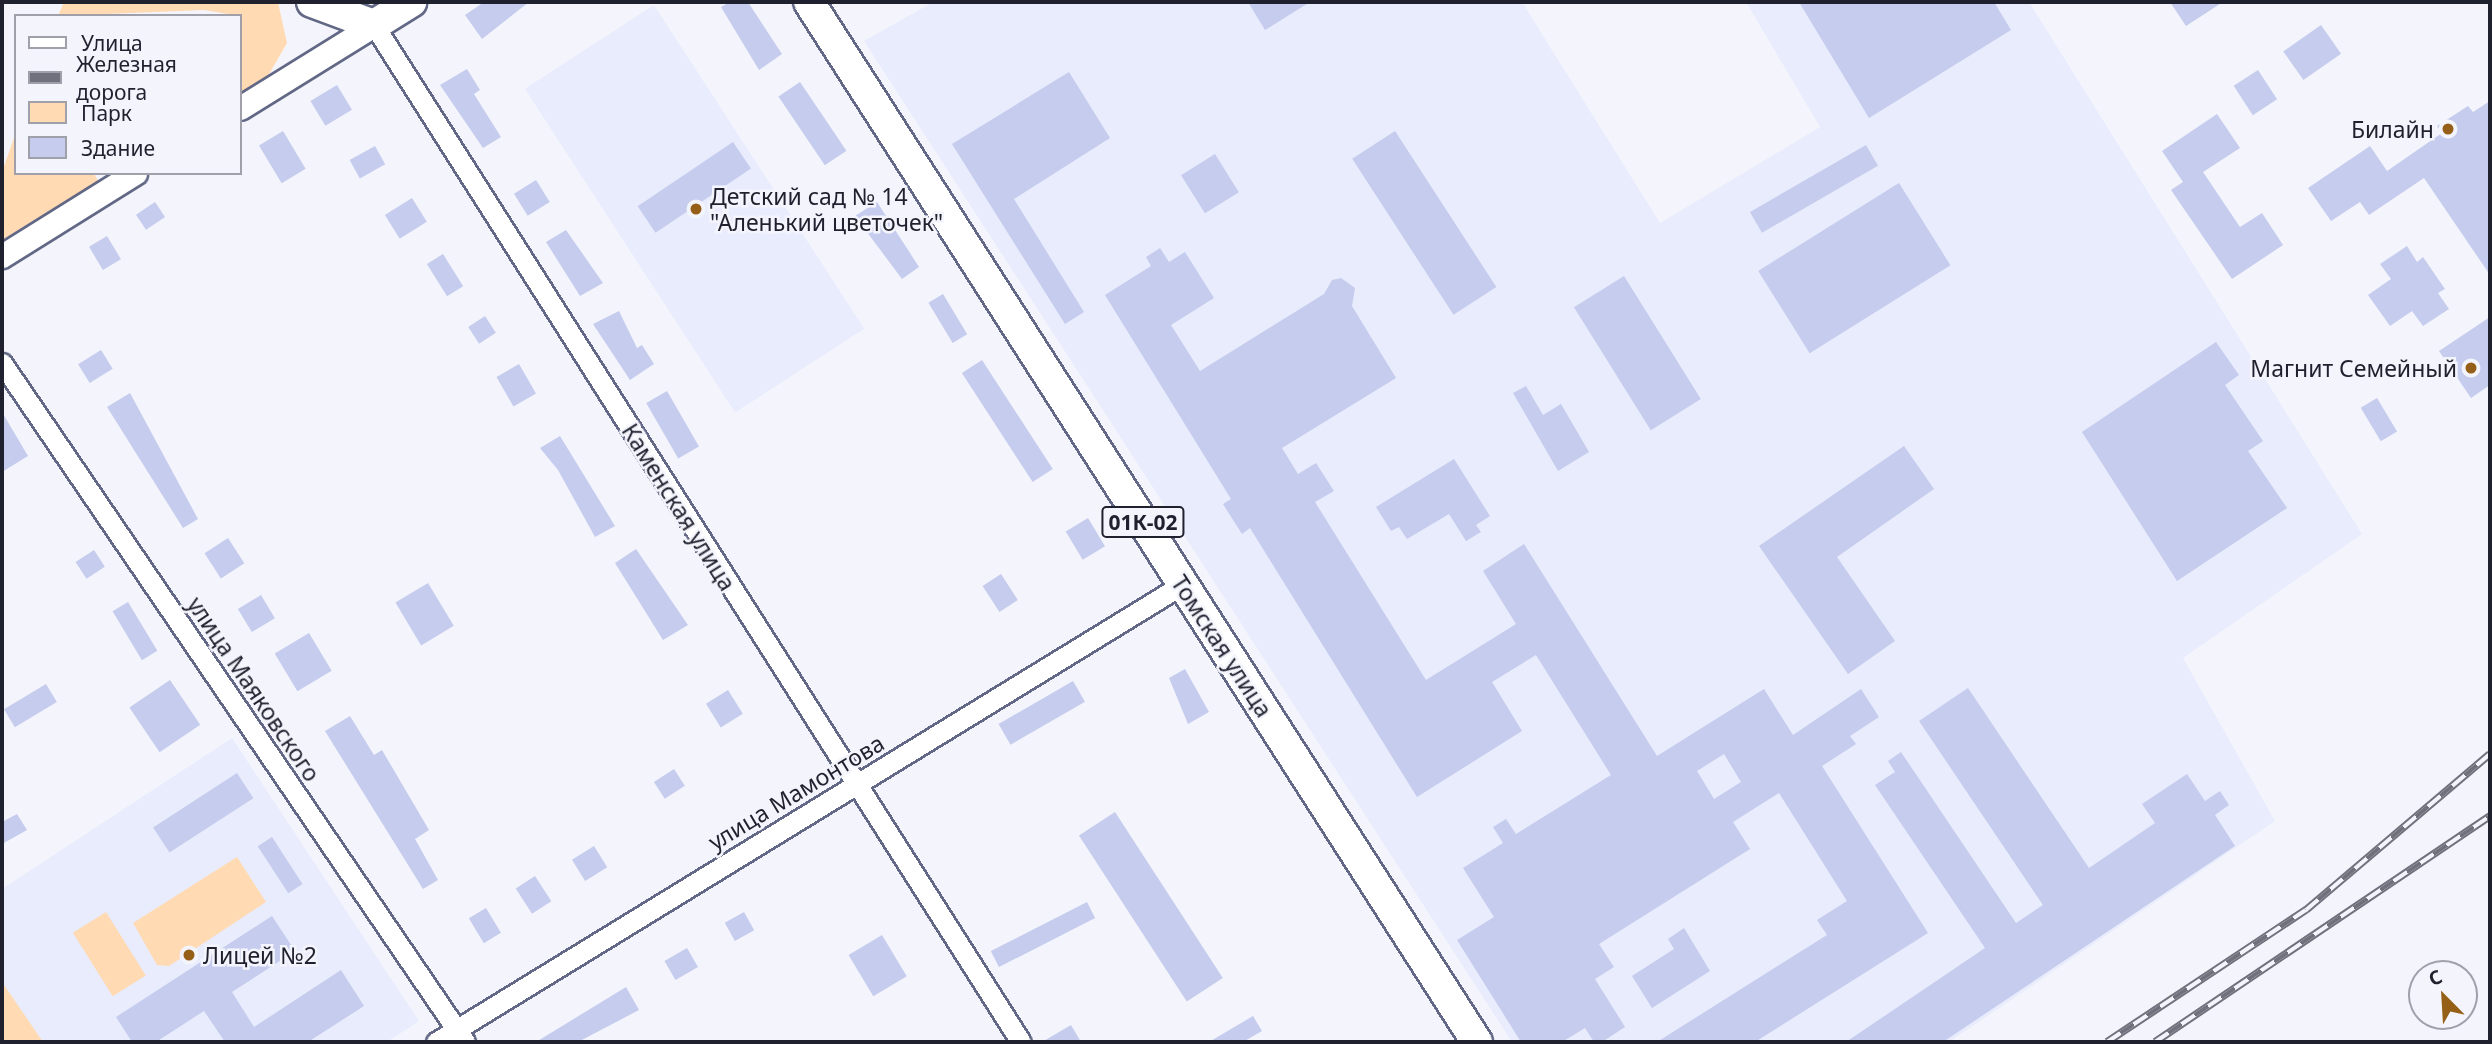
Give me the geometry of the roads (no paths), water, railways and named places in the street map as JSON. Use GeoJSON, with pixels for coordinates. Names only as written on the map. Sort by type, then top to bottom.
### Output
{"type":"FeatureCollection","features":[{"type":"Feature","properties":{"kind":"main road"},"geometry":{"type":"LineString","coordinates":[[312,2],[374,25],[411,2]]}},
{"type":"Feature","properties":{"kind":"main road","name":"Томская улица"},"geometry":{"type":"LineString","coordinates":[[809,2],[1477,1042]]}},
{"type":"Feature","properties":{"kind":"street"},"geometry":{"type":"LineString","coordinates":[[242,107],[374,25]]}},
{"type":"Feature","properties":{"kind":"street","name":"Каменская улица"},"geometry":{"type":"LineString","coordinates":[[374,25],[855,785],[1021,1042]]}},
{"type":"Feature","properties":{"kind":"street"},"geometry":{"type":"LineString","coordinates":[[2,256],[132,175]]}},
{"type":"Feature","properties":{"kind":"street","name":"улица Маяковского"},"geometry":{"type":"LineString","coordinates":[[2,363],[460,1036]]}},
{"type":"Feature","properties":{"kind":"street","name":"улица Мамонтова"},"geometry":{"type":"LineString","coordinates":[[436,1042],[460,1036],[855,785],[1183,584]]}},
{"type":"Feature","properties":{"kind":"railway"},"geometry":{"type":"LineString","coordinates":[[2107,1042],[2306,910],[2490,754]]}},
{"type":"Feature","properties":{"kind":"railway"},"geometry":{"type":"LineString","coordinates":[[2155,1042],[2490,816]]}},
{"type":"Feature","properties":{"kind":"place","name":"Билайн"},"geometry":{"type":"Point","coordinates":[2448,129]}},
{"type":"Feature","properties":{"kind":"place","name":"Детский сад № 14 \"Аленький цветочек\""},"geometry":{"type":"Point","coordinates":[696,209]}},
{"type":"Feature","properties":{"kind":"place","name":"Магнит Семейный"},"geometry":{"type":"Point","coordinates":[2471,368]}},
{"type":"Feature","properties":{"kind":"place","name":"Лицей №2"},"geometry":{"type":"Point","coordinates":[189,955]}}]}
